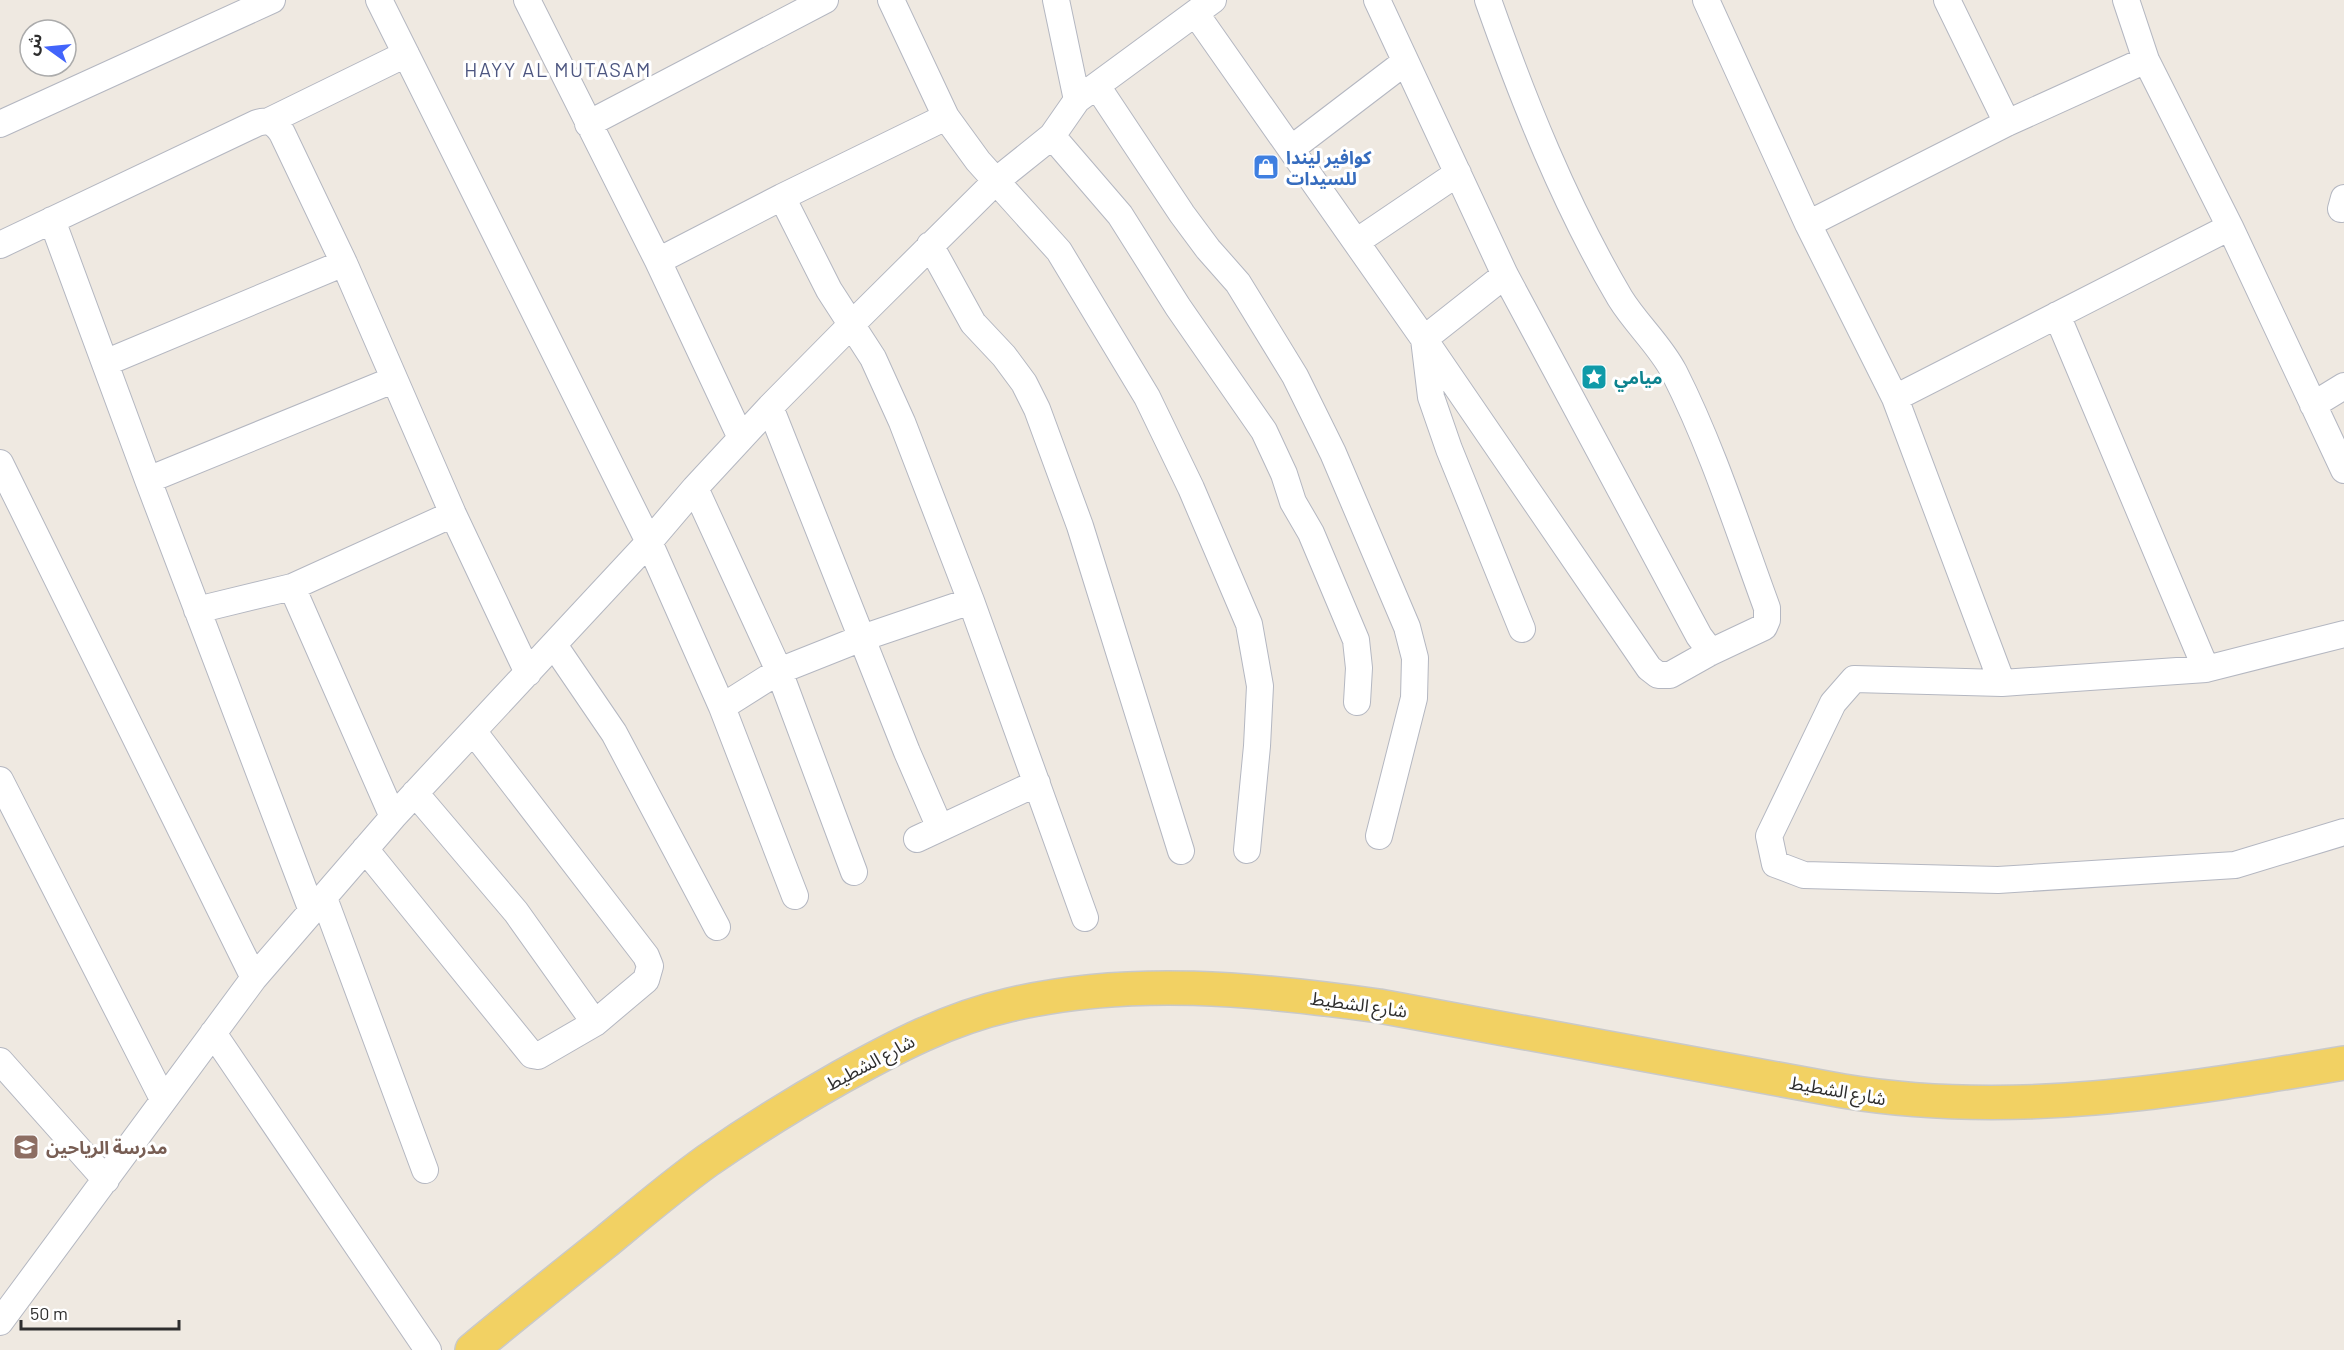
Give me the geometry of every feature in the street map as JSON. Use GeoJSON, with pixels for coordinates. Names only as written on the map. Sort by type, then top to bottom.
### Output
{"type":"FeatureCollection","features":[{"type":"Feature","properties":{"kind":"main road","name":"شارع الشطيط"},"geometry":{"type":"LineString","coordinates":[[472,1350],[677,1184],[755,1129],[806,1097],[886,1052],[926,1033],[977,1013],[1041,998],[1107,990],[1162,988],[1263,992],[1322,998],[1402,1010],[1888,1099],[1940,1103],[2000,1104],[2090,1100],[2249,1079],[2344,1063]]}},
{"type":"Feature","properties":{"kind":"street"},"geometry":{"type":"LineString","coordinates":[[0,124],[272,0]]}},
{"type":"Feature","properties":{"kind":"street"},"geometry":{"type":"LineString","coordinates":[[379,0],[649,542],[722,707],[795,896]]}},
{"type":"Feature","properties":{"kind":"street"},"geometry":{"type":"LineString","coordinates":[[527,0],[658,261],[741,438]]}},
{"type":"Feature","properties":{"kind":"street"},"geometry":{"type":"LineString","coordinates":[[588,124],[825,0]]}},
{"type":"Feature","properties":{"kind":"street"},"geometry":{"type":"LineString","coordinates":[[891,0],[946,117],[978,161],[1059,251],[1147,397],[1191,488],[1249,624],[1260,686],[1247,850]]}},
{"type":"Feature","properties":{"kind":"street"},"geometry":{"type":"LineString","coordinates":[[1056,0],[1087,93],[1208,249],[1238,283],[1295,376],[1333,453],[1407,627],[1415,658],[1414,698],[1379,836]]}},
{"type":"Feature","properties":{"kind":"street"},"geometry":{"type":"LineString","coordinates":[[1377,0],[1505,275],[1695,628],[1711,652]]}},
{"type":"Feature","properties":{"kind":"street"},"geometry":{"type":"LineString","coordinates":[[0,1322],[254,978],[393,817],[649,542],[770,407],[930,245],[996,181],[1052,136],[1087,93],[1204,7],[1290,149],[1424,339],[1649,668],[1659,675],[1670,675],[1711,652],[1764,627],[1767,620],[1767,608],[1702,434],[1673,369],[1621,299],[1567,199],[1488,0]]}},
{"type":"Feature","properties":{"kind":"street"},"geometry":{"type":"LineString","coordinates":[[1706,0],[1808,224],[1895,398],[2002,683]]}},
{"type":"Feature","properties":{"kind":"street"},"geometry":{"type":"LineString","coordinates":[[1947,0],[2007,123]]}},
{"type":"Feature","properties":{"kind":"street"},"geometry":{"type":"LineString","coordinates":[[2126,0],[2146,60],[2230,227],[2344,470]]}},
{"type":"Feature","properties":{"kind":"street"},"geometry":{"type":"LineString","coordinates":[[0,245],[257,123],[269,121],[406,54]]}},
{"type":"Feature","properties":{"kind":"street"},"geometry":{"type":"LineString","coordinates":[[1808,224],[2007,123],[2146,60]]}},
{"type":"Feature","properties":{"kind":"street"},"geometry":{"type":"LineString","coordinates":[[1290,149],[1405,62]]}},
{"type":"Feature","properties":{"kind":"street"},"geometry":{"type":"LineString","coordinates":[[658,261],[946,117]]}},
{"type":"Feature","properties":{"kind":"street"},"geometry":{"type":"LineString","coordinates":[[269,121],[276,125],[282,133],[344,263],[453,514],[528,672]]}},
{"type":"Feature","properties":{"kind":"street"},"geometry":{"type":"LineString","coordinates":[[1052,136],[1120,215],[1179,307],[1264,431],[1284,474],[1293,502],[1311,533],[1356,640],[1359,668],[1357,702]]}},
{"type":"Feature","properties":{"kind":"street"},"geometry":{"type":"LineString","coordinates":[[1356,242],[1458,173]]}},
{"type":"Feature","properties":{"kind":"street"},"geometry":{"type":"LineString","coordinates":[[782,197],[839,309],[852,324],[873,358],[902,422],[971,601],[1085,918]]}},
{"type":"Feature","properties":{"kind":"street"},"geometry":{"type":"LineString","coordinates":[[52,220],[197,610],[425,1170]]}},
{"type":"Feature","properties":{"kind":"street"},"geometry":{"type":"LineString","coordinates":[[1895,398],[2230,227]]}},
{"type":"Feature","properties":{"kind":"street"},"geometry":{"type":"LineString","coordinates":[[930,245],[973,323],[1004,356],[1024,383],[1037,409],[1080,526],[1181,851]]}},
{"type":"Feature","properties":{"kind":"street"},"geometry":{"type":"LineString","coordinates":[[105,363],[344,263]]}},
{"type":"Feature","properties":{"kind":"street"},"geometry":{"type":"LineString","coordinates":[[1424,339],[1505,275]]}},
{"type":"Feature","properties":{"kind":"street"},"geometry":{"type":"LineString","coordinates":[[2057,315],[2206,669]]}},
{"type":"Feature","properties":{"kind":"street"},"geometry":{"type":"LineString","coordinates":[[1424,339],[1431,397],[1438,418],[1522,629]]}},
{"type":"Feature","properties":{"kind":"street"},"geometry":{"type":"LineString","coordinates":[[148,480],[393,380]]}},
{"type":"Feature","properties":{"kind":"street"},"geometry":{"type":"LineString","coordinates":[[2313,405],[2344,386]]}},
{"type":"Feature","properties":{"kind":"street"},"geometry":{"type":"LineString","coordinates":[[770,407],[862,638],[929,833],[1037,783]]}},
{"type":"Feature","properties":{"kind":"street"},"geometry":{"type":"LineString","coordinates":[[0,463],[254,978]]}},
{"type":"Feature","properties":{"kind":"street"},"geometry":{"type":"LineString","coordinates":[[695,488],[779,671],[854,872]]}},
{"type":"Feature","properties":{"kind":"street"},"geometry":{"type":"LineString","coordinates":[[197,610],[292,587],[453,514]]}},
{"type":"Feature","properties":{"kind":"street"},"geometry":{"type":"LineString","coordinates":[[292,587],[393,817]]}},
{"type":"Feature","properties":{"kind":"street"},"geometry":{"type":"LineString","coordinates":[[722,707],[779,671],[862,638],[971,601]]}},
{"type":"Feature","properties":{"kind":"street"},"geometry":{"type":"LineString","coordinates":[[2344,634],[2206,669],[2002,683],[1854,679],[1833,704],[1769,836],[1775,864],[1804,875],[2010,879],[2235,865],[2344,832]]}},
{"type":"Feature","properties":{"kind":"street"},"geometry":{"type":"LineString","coordinates":[[554,645],[614,733],[717,927]]}},
{"type":"Feature","properties":{"kind":"street"},"geometry":{"type":"LineString","coordinates":[[365,849],[532,1055],[538,1056],[595,1023],[646,980],[650,966],[646,956],[474,731]]}},
{"type":"Feature","properties":{"kind":"street"},"geometry":{"type":"LineString","coordinates":[[0,780],[163,1099]]}},
{"type":"Feature","properties":{"kind":"street"},"geometry":{"type":"LineString","coordinates":[[415,793],[516,912],[595,1023]]}},
{"type":"Feature","properties":{"kind":"street"},"geometry":{"type":"LineString","coordinates":[[213,1033],[428,1350]]}},
{"type":"Feature","properties":{"kind":"street"},"geometry":{"type":"LineString","coordinates":[[0,1061],[106,1180]]}},
{"type":"Feature","properties":{"kind":"place","name":"كوافير ليندا للسيدات"},"geometry":{"type":"Point","coordinates":[1266,167]}},
{"type":"Feature","properties":{"kind":"place","name":"ميامي"},"geometry":{"type":"Point","coordinates":[1594,377]}},
{"type":"Feature","properties":{"kind":"place","name":"مدرسة الرياحين"},"geometry":{"type":"Point","coordinates":[26,1147]}},
{"type":"Feature","properties":{"kind":"district","name":"HAYY AL MUTASAM"},"geometry":{"type":"Point","coordinates":[558,69]}}]}
